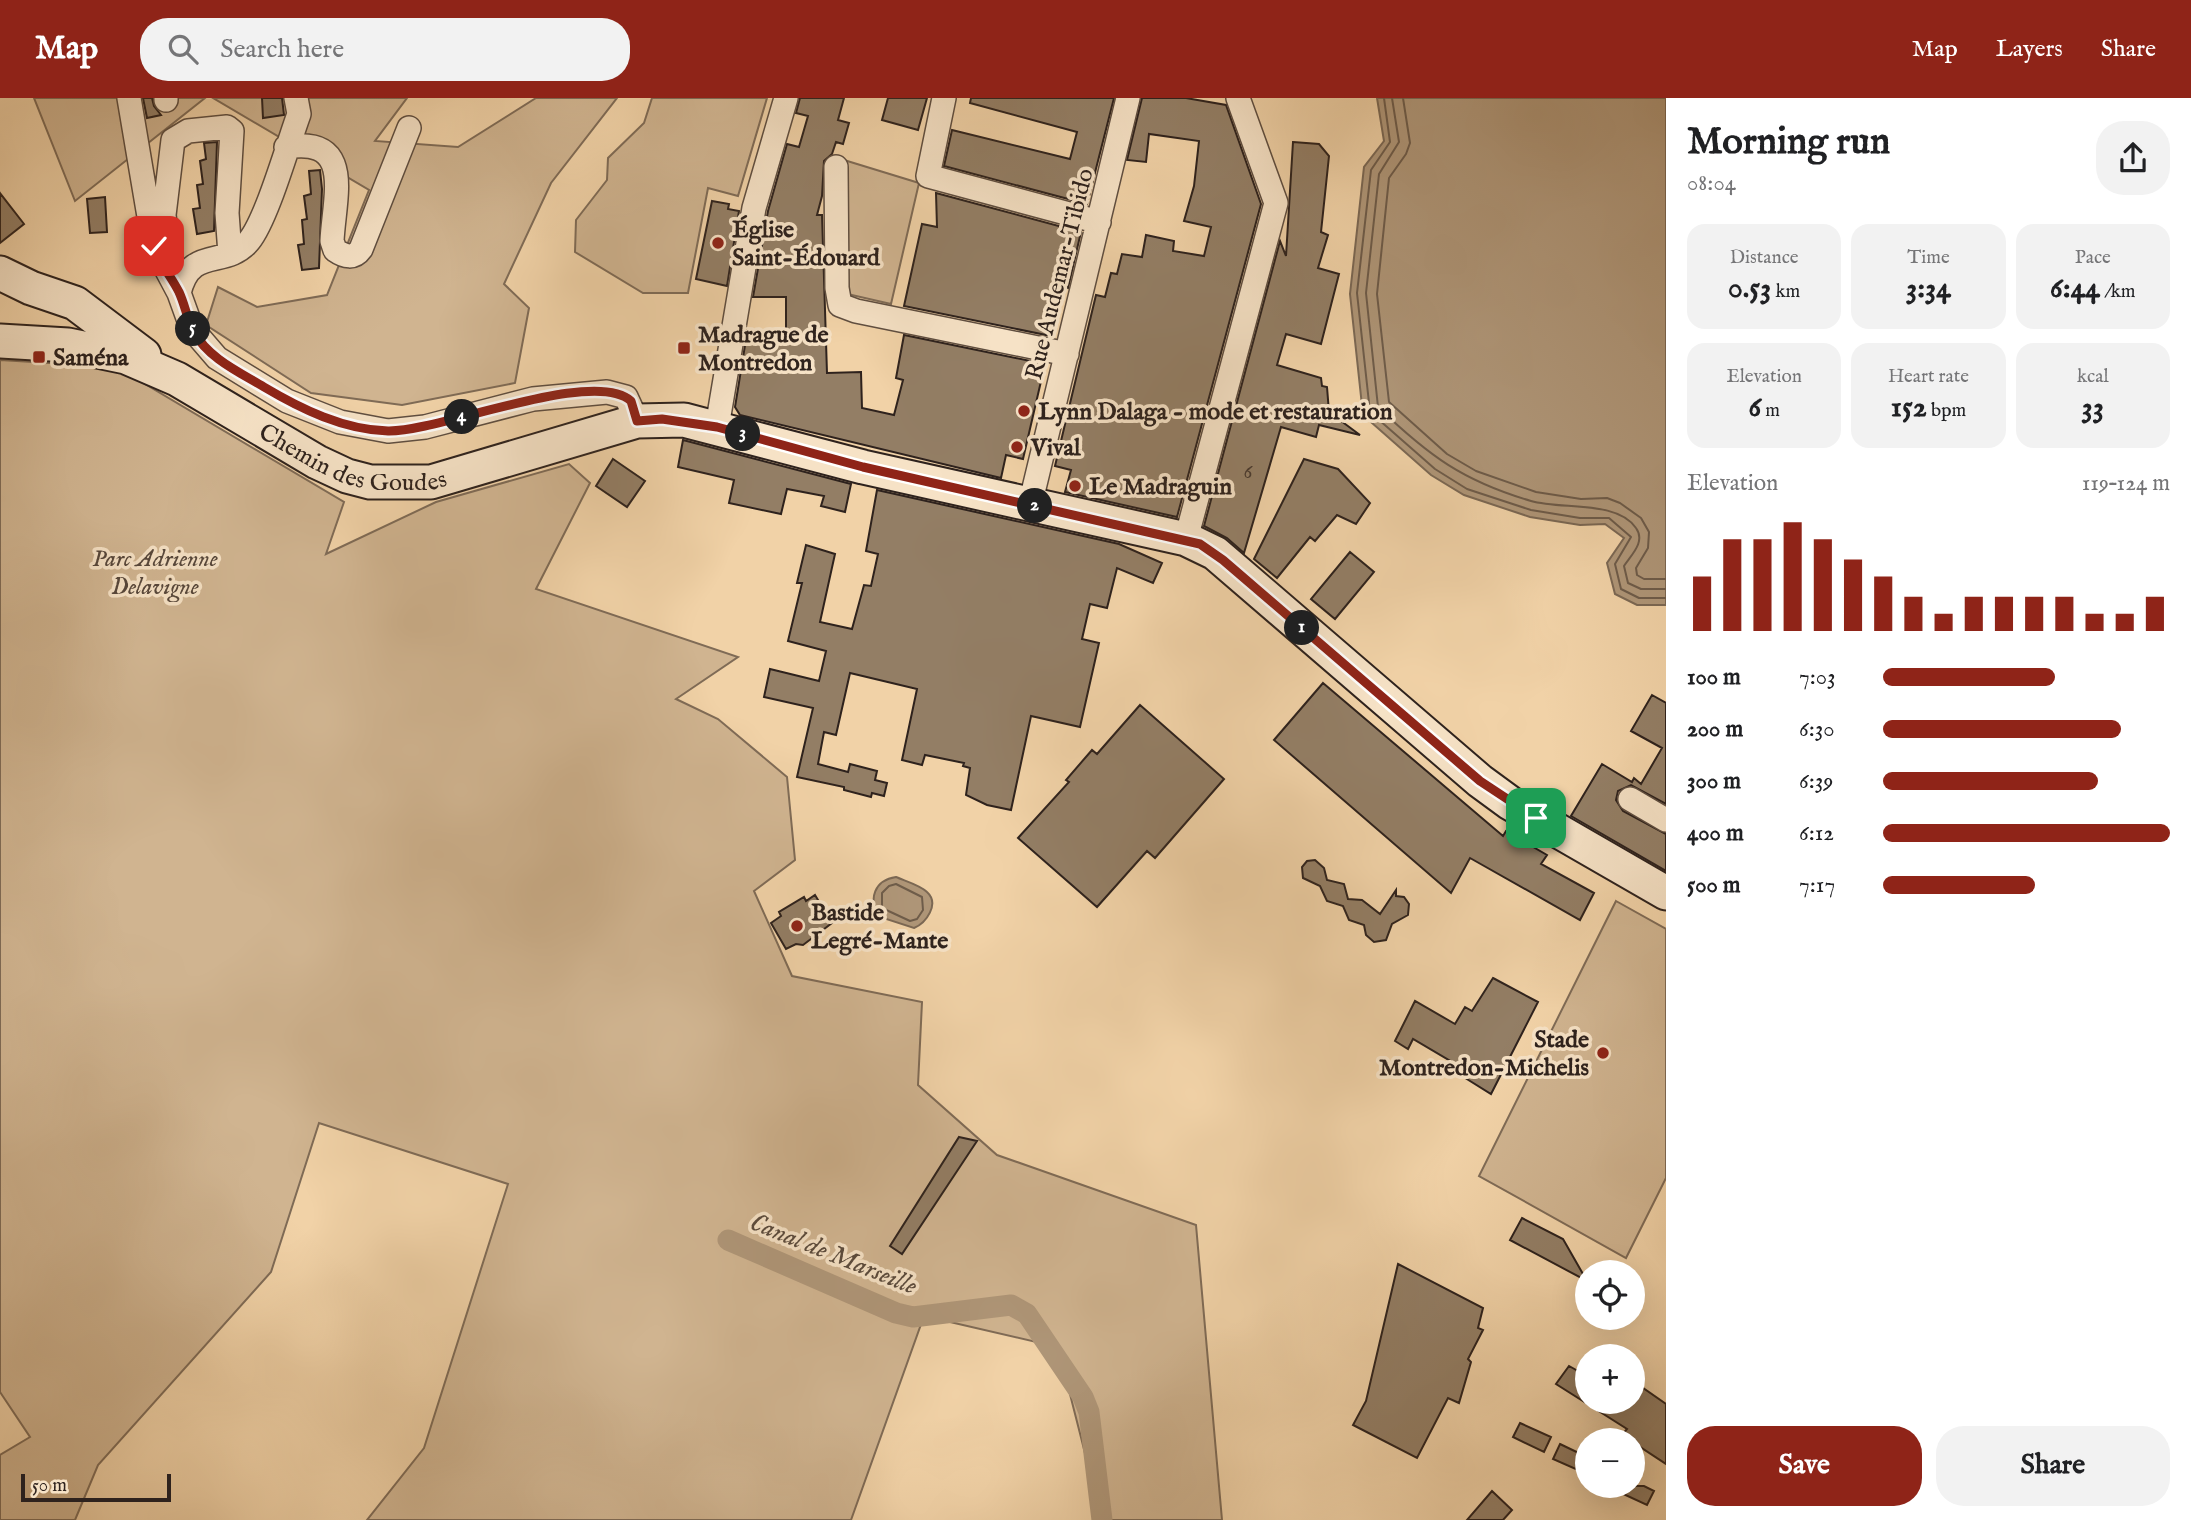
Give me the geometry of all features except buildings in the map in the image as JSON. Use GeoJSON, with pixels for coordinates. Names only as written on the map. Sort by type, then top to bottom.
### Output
{"type":"FeatureCollection","features":[{"type":"Feature","properties":{"kind":"street"},"geometry":{"type":"LineString","coordinates":[[130,98],[154,246],[179,293]]}},
{"type":"Feature","properties":{"kind":"street"},"geometry":{"type":"LineString","coordinates":[[179,293],[184,276],[191,268],[242,248],[255,232],[299,114],[296,98]]}},
{"type":"Feature","properties":{"kind":"street"},"geometry":{"type":"LineString","coordinates":[[717,427],[754,208],[786,98]]}},
{"type":"Feature","properties":{"kind":"street"},"geometry":{"type":"LineString","coordinates":[[944,98],[928,176],[1099,222]]}},
{"type":"Feature","properties":{"kind":"street","name":"Rue Audemar-Tibido"},"geometry":{"type":"LineString","coordinates":[[1030,505],[1128,98]]}},
{"type":"Feature","properties":{"kind":"street"},"geometry":{"type":"LineString","coordinates":[[1186,539],[1276,203],[1238,98]]}},
{"type":"Feature","properties":{"kind":"street"},"geometry":{"type":"LineString","coordinates":[[230,254],[227,213],[232,131],[227,127],[183,132],[175,137],[172,144],[164,215],[170,263],[197,337],[210,352],[246,376],[300,407],[362,428],[405,430],[533,399],[607,392],[622,395],[631,401],[637,421]]}},
{"type":"Feature","properties":{"kind":"street"},"geometry":{"type":"LineString","coordinates":[[286,147],[310,144],[320,147],[329,155],[336,183],[333,245],[344,256],[356,255],[361,249],[409,128]]}},
{"type":"Feature","properties":{"kind":"street"},"geometry":{"type":"LineString","coordinates":[[836,167],[837,294],[840,305],[856,311],[1067,354]]}},
{"type":"Feature","properties":{"kind":"street"},"geometry":{"type":"LineString","coordinates":[[0,272],[31,288],[69,300],[177,379]]}},
{"type":"Feature","properties":{"kind":"street"},"geometry":{"type":"LineString","coordinates":[[68,345],[86,334],[89,324],[86,313]]}},
{"type":"Feature","properties":{"kind":"street","name":"Chemin des Goudes"},"geometry":{"type":"LineString","coordinates":[[0,341],[68,345],[126,357],[177,379],[347,476],[388,484],[444,479],[637,421],[673,420],[717,427],[863,467],[1186,539],[1214,553],[1502,797],[1666,893]]}},
{"type":"Feature","properties":{"kind":"street"},"geometry":{"type":"LineString","coordinates":[[1629,799],[1666,820]]}},
{"type":"Feature","properties":{"kind":"green space"},"geometry":{"type":"Polygon","coordinates":[[[34,98],[205,98],[75,201],[34,98]]]}},
{"type":"Feature","properties":{"kind":"green space"},"geometry":{"type":"Polygon","coordinates":[[[213,98],[407,98],[375,141],[458,147],[536,98],[617,98],[551,183],[504,284],[529,308],[515,383],[402,405],[311,393],[206,325],[218,287],[257,307],[327,295],[369,190],[213,98]]]}},
{"type":"Feature","properties":{"kind":"green space"},"geometry":{"type":"Polygon","coordinates":[[[652,98],[767,98],[738,196],[708,188],[688,293],[643,293],[575,252],[576,220],[607,180],[608,158],[644,123],[652,98]]]}},
{"type":"Feature","properties":{"kind":"green space"},"geometry":{"type":"Polygon","coordinates":[[[844,160],[919,183],[891,304],[843,293],[844,160]]]}},
{"type":"Feature","properties":{"kind":"green space","name":"Parc Adrienne Delavigne"},"geometry":{"type":"Polygon","coordinates":[[[0,360],[83,365],[123,371],[344,502],[326,554],[436,502],[569,464],[590,483],[536,589],[738,657],[676,699],[718,719],[787,777],[795,860],[754,891],[792,976],[922,1002],[918,1085],[997,1155],[1196,1225],[1222,1520],[1102,1520],[1058,1347],[924,1316],[851,1520],[367,1520],[424,1448],[508,1184],[319,1123],[271,1272],[98,1465],[75,1520],[0,1520],[0,1455],[30,1437],[0,1392],[0,360]]]}},
{"type":"Feature","properties":{"kind":"green space","name":"Stade Montredon-Michelis"},"geometry":{"type":"Polygon","coordinates":[[[1616,901],[1666,929],[1666,1178],[1626,1258],[1479,1176],[1616,901]]]}},
{"type":"Feature","properties":{"kind":"water"},"geometry":{"type":"Polygon","coordinates":[[[1377,98],[1666,98],[1666,605],[1637,605],[1615,594],[1607,563],[1624,538],[1605,524],[1580,525],[1530,517],[1464,495],[1431,475],[1363,415],[1350,294],[1364,167],[1384,141],[1377,98]]]}},
{"type":"Feature","properties":{"kind":"water"},"geometry":{"type":"Polygon","coordinates":[[[896,877],[920,887],[931,897],[930,913],[914,928],[880,917],[876,910],[874,897],[878,886],[896,877]]]}},
{"type":"Feature","properties":{"kind":"waterway","name":"Canal de Marseille"},"geometry":{"type":"LineString","coordinates":[[728,1240],[896,1313],[913,1317],[1011,1305],[1027,1314],[1083,1397],[1089,1412],[1102,1520]]}},
{"type":"Feature","properties":{"kind":"place","name":"Église Saint-Édouard"},"geometry":{"type":"Point","coordinates":[718,243]}},
{"type":"Feature","properties":{"kind":"place","name":"Madrague de Montredon"},"geometry":{"type":"Point","coordinates":[684,348]}},
{"type":"Feature","properties":{"kind":"place","name":"Saména"},"geometry":{"type":"Point","coordinates":[39,357]}},
{"type":"Feature","properties":{"kind":"place","name":"Lynn Dalaga - mode et restauration"},"geometry":{"type":"Point","coordinates":[1024,411]}},
{"type":"Feature","properties":{"kind":"place","name":"Vival"},"geometry":{"type":"Point","coordinates":[1017,447]}},
{"type":"Feature","properties":{"kind":"place","name":"Le Madraguin"},"geometry":{"type":"Point","coordinates":[1075,486]}},
{"type":"Feature","properties":{"kind":"place","name":"Bastide Legré-Mante"},"geometry":{"type":"Point","coordinates":[797,926]}},
{"type":"Feature","properties":{"kind":"place","name":"Stade Montredon-Michelis"},"geometry":{"type":"Point","coordinates":[1603,1053]}},
{"type":"Feature","properties":{"kind":"route"},"geometry":{"type":"LineString","coordinates":[[154,246],[179,293],[192,329],[210,352],[287,401],[340,422],[373,430],[405,430],[533,399],[616,393],[631,401],[637,421],[662,419],[717,427],[863,467],[1200,544],[1223,560],[1480,781],[1536,818]]}}]}
